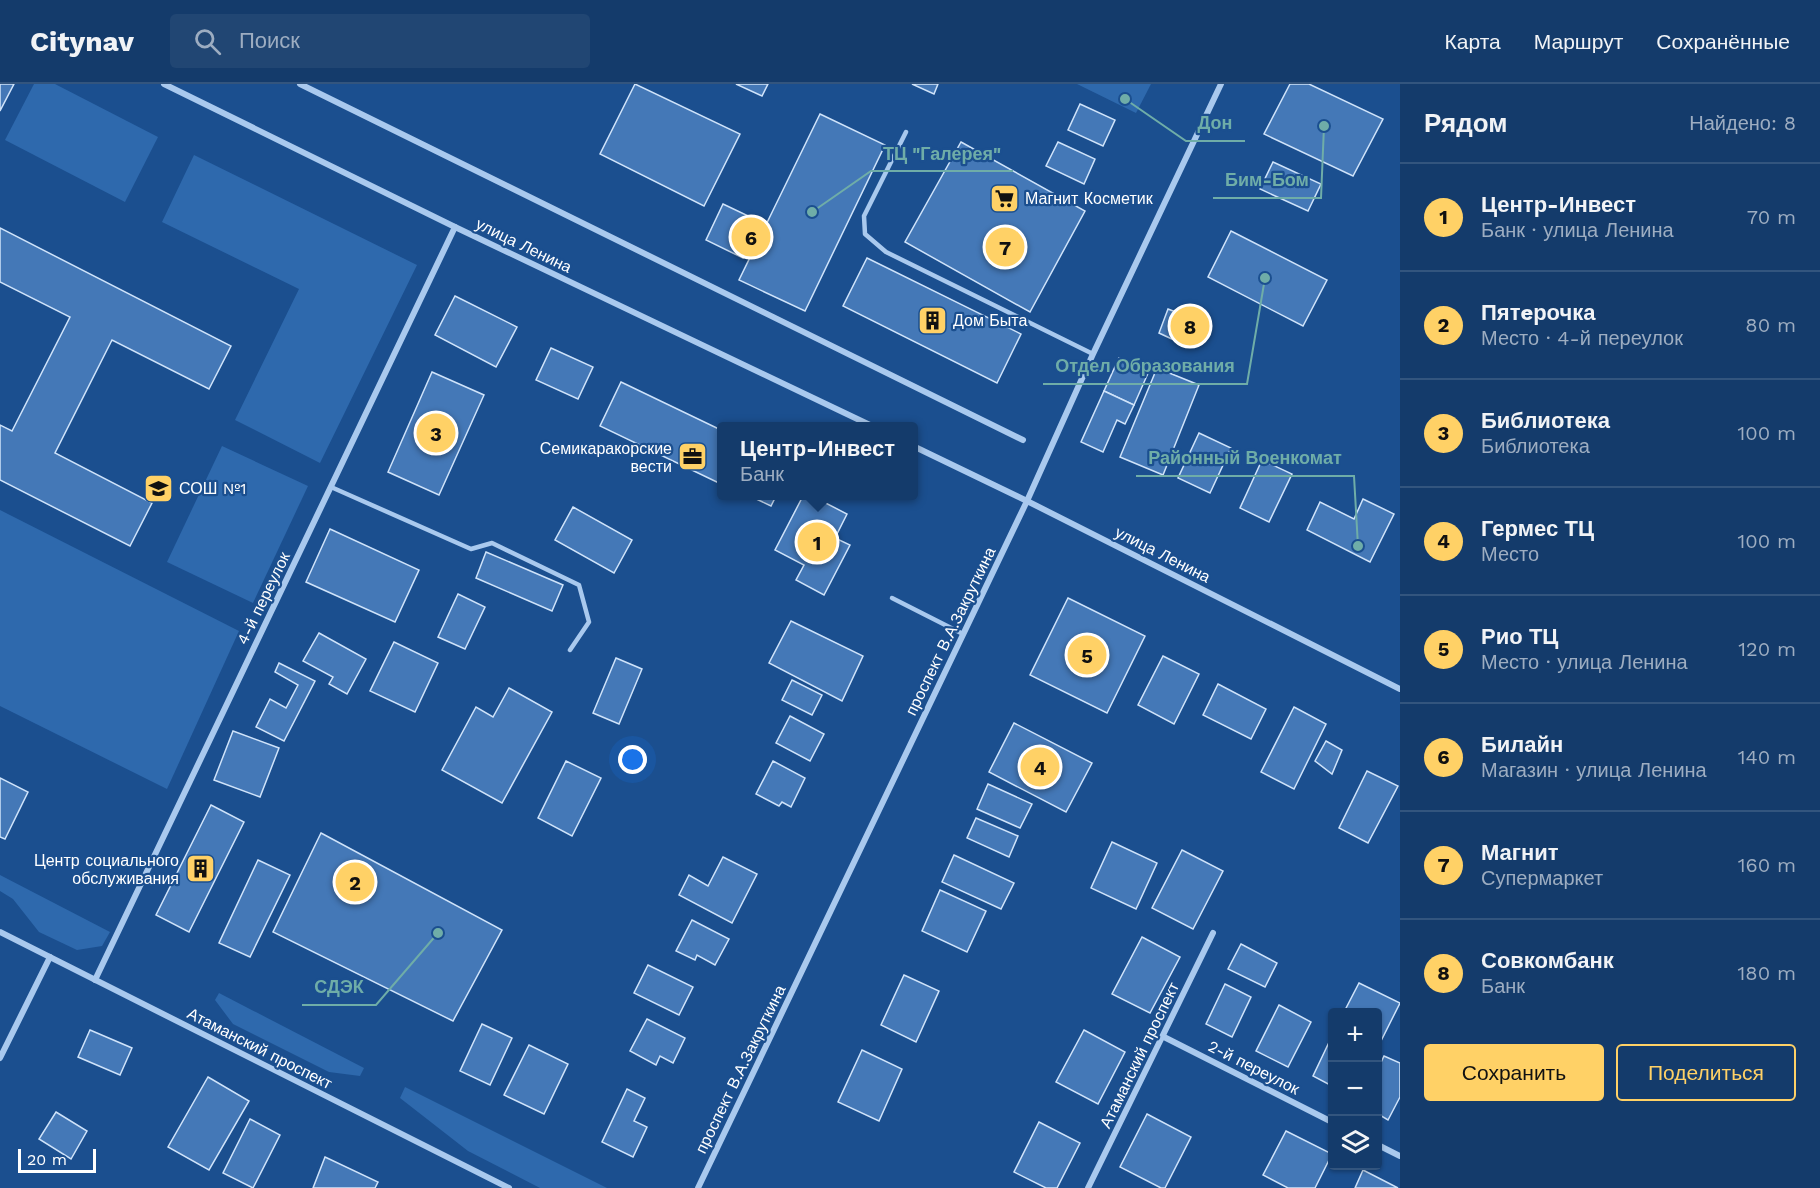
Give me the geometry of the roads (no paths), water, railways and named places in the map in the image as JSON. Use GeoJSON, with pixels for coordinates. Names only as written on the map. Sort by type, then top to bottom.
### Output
{"type":"FeatureCollection","features":[{"type":"Feature","properties":{"kind":"street","name":"улица Ленина"},"geometry":{"type":"LineString","coordinates":[[164,84],[455,227],[865,422]]}},
{"type":"Feature","properties":{"kind":"street"},"geometry":{"type":"LineString","coordinates":[[300,84],[1023,440]]}},
{"type":"Feature","properties":{"kind":"street","name":"проспект В.А.Закруткина"},"geometry":{"type":"LineString","coordinates":[[698,1188],[1027,501],[1221,84]]}},
{"type":"Feature","properties":{"kind":"street","name":"4-й переулок"},"geometry":{"type":"LineString","coordinates":[[95,980],[455,227]]}},
{"type":"Feature","properties":{"kind":"street","name":"улица Ленина"},"geometry":{"type":"LineString","coordinates":[[918,448],[1400,689]]}},
{"type":"Feature","properties":{"kind":"street","name":"Атаманский проспект"},"geometry":{"type":"LineString","coordinates":[[0,932],[509,1188]]}},
{"type":"Feature","properties":{"kind":"street","name":"Атаманский проспект"},"geometry":{"type":"LineString","coordinates":[[1088,1188],[1213,933]]}},
{"type":"Feature","properties":{"kind":"street"},"geometry":{"type":"LineString","coordinates":[[0,1058],[50,957]]}},
{"type":"Feature","properties":{"kind":"street","name":"2-й переулок"},"geometry":{"type":"LineString","coordinates":[[1164,1037],[1328,1120]]}},
{"type":"Feature","properties":{"kind":"street"},"geometry":{"type":"LineString","coordinates":[[1382,1147],[1400,1156]]}},
{"type":"Feature","properties":{"kind":"lane"},"geometry":{"type":"LineString","coordinates":[[906,132],[864,216],[865,234],[886,252],[1094,354]]}},
{"type":"Feature","properties":{"kind":"lane"},"geometry":{"type":"LineString","coordinates":[[331,487],[471,549],[492,543],[579,585],[589,622],[570,650]]}},
{"type":"Feature","properties":{"kind":"lane"},"geometry":{"type":"LineString","coordinates":[[892,598],[963,634]]}},
{"type":"Feature","properties":{"kind":"place","name":"Дон"},"geometry":{"type":"Point","coordinates":[1125,99]}},
{"type":"Feature","properties":{"kind":"place","name":"Бим-Бом"},"geometry":{"type":"Point","coordinates":[1324,126]}},
{"type":"Feature","properties":{"kind":"place","name":"Магнит Косметик"},"geometry":{"type":"Point","coordinates":[1004,198]}},
{"type":"Feature","properties":{"kind":"place","name":"ТЦ \"Галерея\""},"geometry":{"type":"Point","coordinates":[812,212]}},
{"type":"Feature","properties":{"kind":"place","name":"Билайн"},"geometry":{"type":"Point","coordinates":[751,237]}},
{"type":"Feature","properties":{"kind":"place","name":"Магнит"},"geometry":{"type":"Point","coordinates":[1005,247]}},
{"type":"Feature","properties":{"kind":"place","name":"Отдел Образования"},"geometry":{"type":"Point","coordinates":[1265,278]}},
{"type":"Feature","properties":{"kind":"place","name":"Дом Быта"},"geometry":{"type":"Point","coordinates":[932,320]}},
{"type":"Feature","properties":{"kind":"place","name":"Совкомбанк"},"geometry":{"type":"Point","coordinates":[1190,326]}},
{"type":"Feature","properties":{"kind":"place","name":"Библиотека"},"geometry":{"type":"Point","coordinates":[436,433]}},
{"type":"Feature","properties":{"kind":"place","name":"Семикаракорские вести"},"geometry":{"type":"Point","coordinates":[693,457]}},
{"type":"Feature","properties":{"kind":"place","name":"СОШ №1"},"geometry":{"type":"Point","coordinates":[158,488]}},
{"type":"Feature","properties":{"kind":"place","name":"Центр-Инвест"},"geometry":{"type":"Point","coordinates":[817,542]}},
{"type":"Feature","properties":{"kind":"place","name":"Районный Военкомат"},"geometry":{"type":"Point","coordinates":[1358,546]}},
{"type":"Feature","properties":{"kind":"place","name":"Рио ТЦ"},"geometry":{"type":"Point","coordinates":[1087,655]}},
{"type":"Feature","properties":{"kind":"place","name":"Гермес ТЦ"},"geometry":{"type":"Point","coordinates":[1040,767]}},
{"type":"Feature","properties":{"kind":"place","name":"Центр социального обслуживания"},"geometry":{"type":"Point","coordinates":[200,869]}},
{"type":"Feature","properties":{"kind":"place","name":"Пятeрочка"},"geometry":{"type":"Point","coordinates":[355,882]}},
{"type":"Feature","properties":{"kind":"place","name":"СДЭК"},"geometry":{"type":"Point","coordinates":[438,933]}}]}
